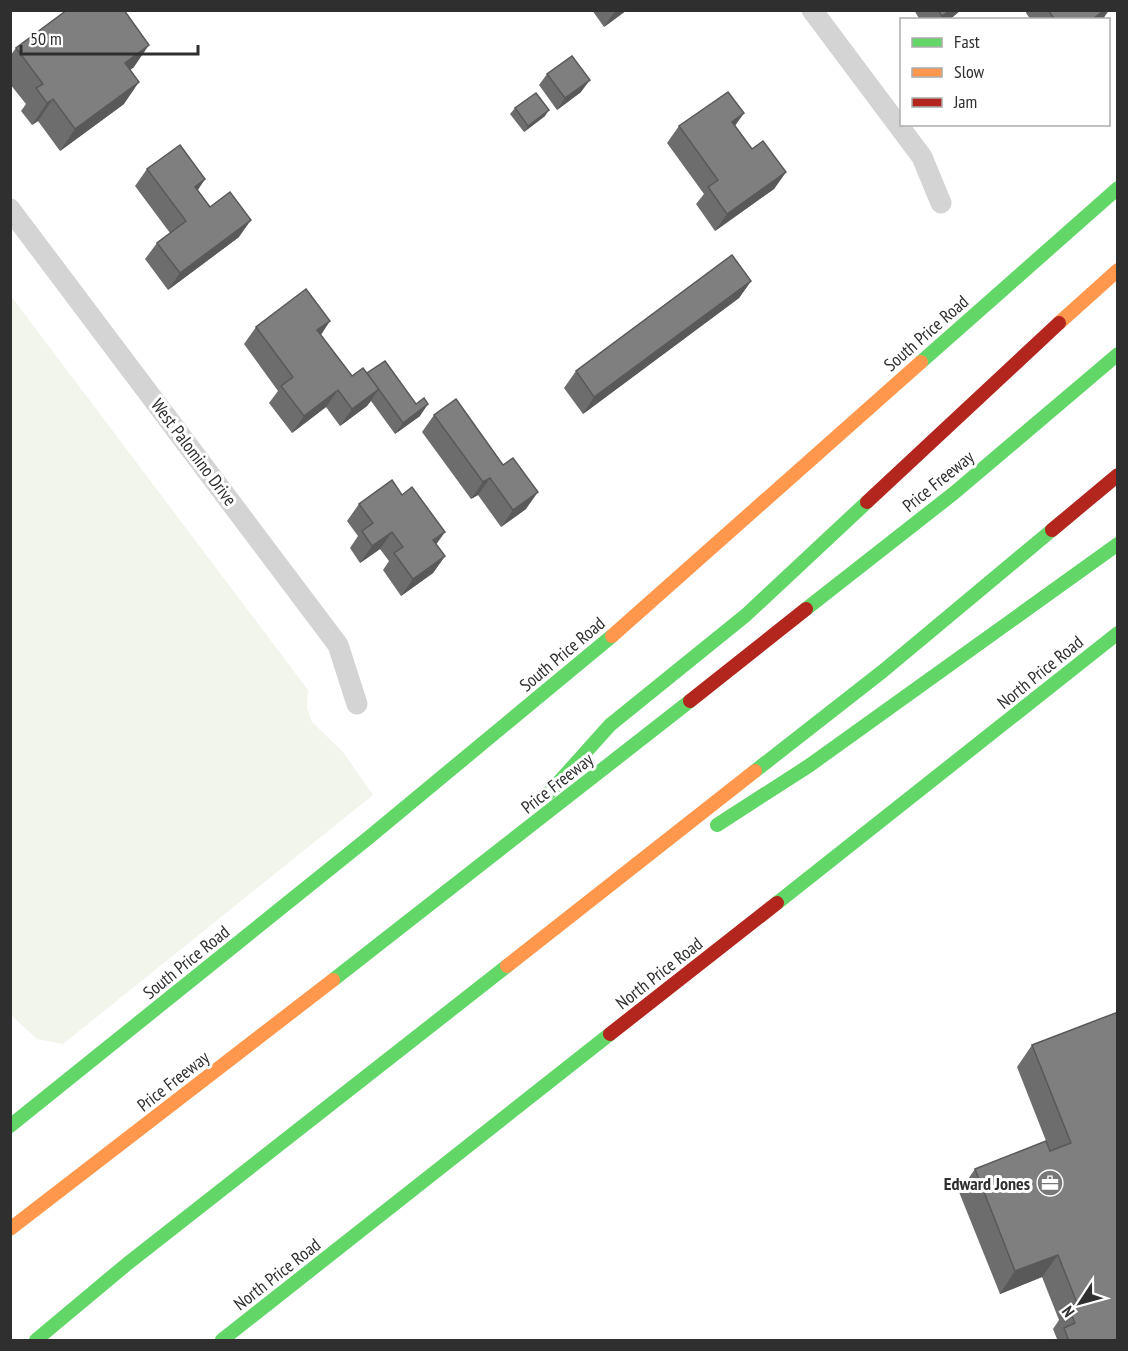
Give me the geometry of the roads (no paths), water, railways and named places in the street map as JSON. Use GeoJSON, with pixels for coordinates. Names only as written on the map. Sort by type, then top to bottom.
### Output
{"type":"FeatureCollection","features":[{"type":"Feature","properties":{"kind":"main road","name":"South Price Road"},"geometry":{"type":"LineString","coordinates":[[10,1126],[367,839],[631,620],[1118,188]]}},
{"type":"Feature","properties":{"kind":"main road"},"geometry":{"type":"LineString","coordinates":[[487,861],[610,725],[746,615],[1118,270]]}},
{"type":"Feature","properties":{"kind":"main road","name":"Price Freeway"},"geometry":{"type":"LineString","coordinates":[[10,1229],[487,861],[954,492],[1118,354]]}},
{"type":"Feature","properties":{"kind":"main road"},"geometry":{"type":"LineString","coordinates":[[36,1341],[127,1264],[883,671],[1118,475]]}},
{"type":"Feature","properties":{"kind":"main road"},"geometry":{"type":"LineString","coordinates":[[710,830],[810,765],[1118,544]]}},
{"type":"Feature","properties":{"kind":"main road","name":"North Price Road"},"geometry":{"type":"LineString","coordinates":[[222,1341],[1118,633]]}},
{"type":"Feature","properties":{"kind":"main road"},"geometry":{"type":"LineString","coordinates":[[530,948],[670,856]]}},
{"type":"Feature","properties":{"kind":"street"},"geometry":{"type":"LineString","coordinates":[[812,10],[922,157],[941,203]]}},
{"type":"Feature","properties":{"kind":"street","name":"West Palomino Drive"},"geometry":{"type":"LineString","coordinates":[[10,210],[338,645],[357,704]]}},
{"type":"Feature","properties":{"kind":"place","name":"Edward Jones"},"geometry":{"type":"Point","coordinates":[1050,1183]}}]}
